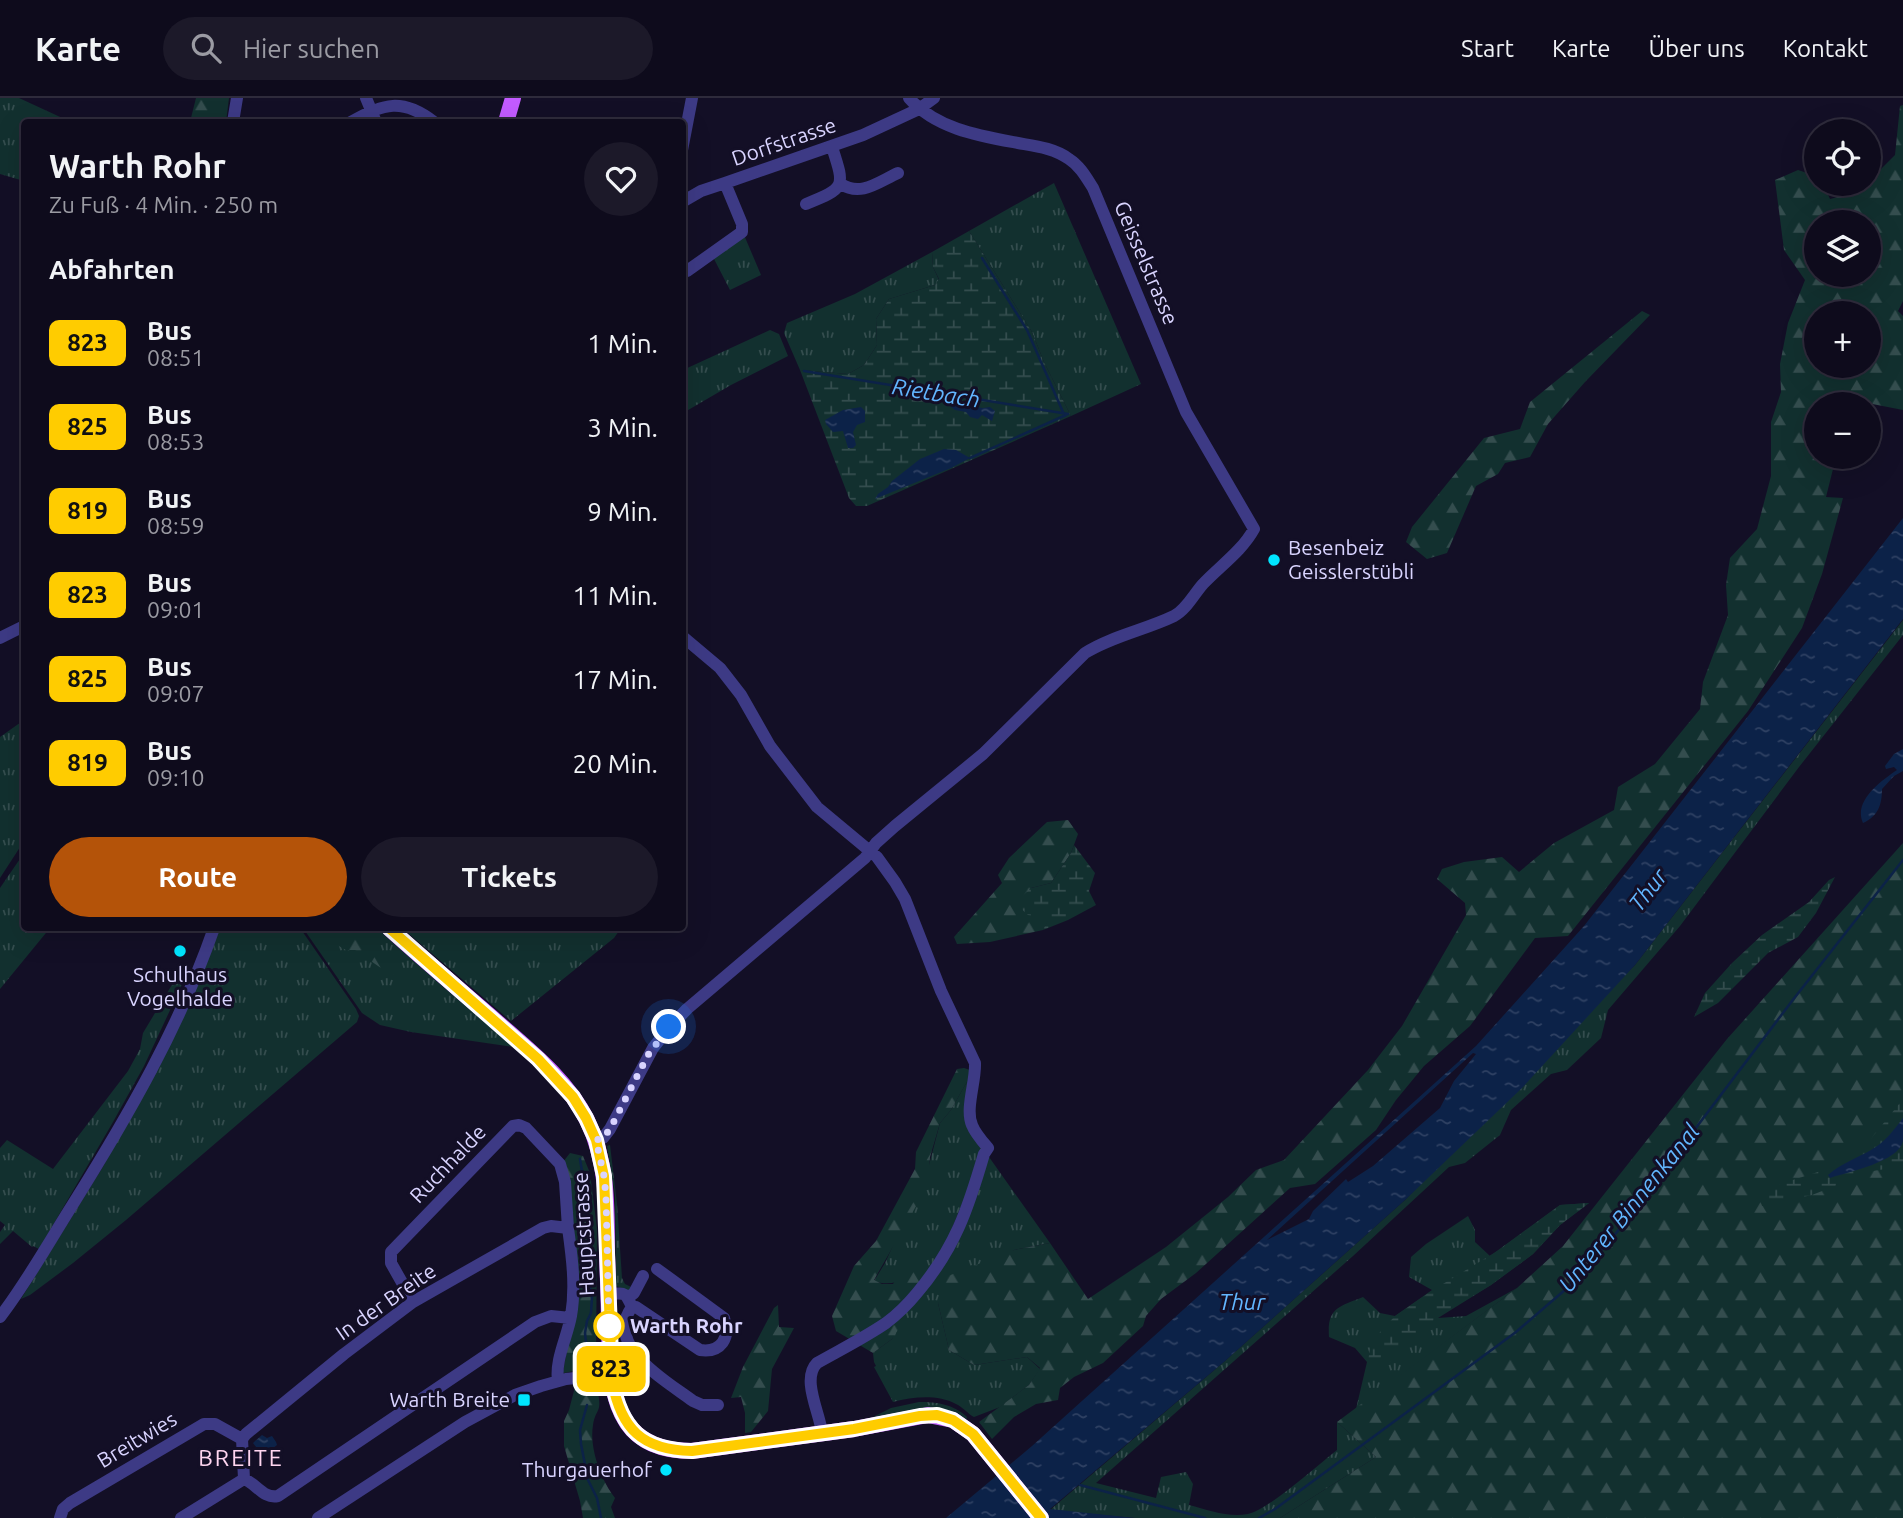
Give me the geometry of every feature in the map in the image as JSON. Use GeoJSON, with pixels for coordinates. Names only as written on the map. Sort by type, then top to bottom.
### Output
{"type":"FeatureCollection","features":[{"type":"Feature","properties":{"kind":"main road"},"geometry":{"type":"LineString","coordinates":[[507,119],[513,98]]}},
{"type":"Feature","properties":{"kind":"main road","name":"Hauptstrasse"},"geometry":{"type":"LineString","coordinates":[[392,931],[538,1059],[573,1097],[586,1118],[596,1140],[604,1176],[612,1374],[617,1402],[626,1422],[636,1434],[669,1450],[692,1451],[822,1433]]}},
{"type":"Feature","properties":{"kind":"main road"},"geometry":{"type":"LineString","coordinates":[[822,1433],[928,1415],[945,1417],[967,1429],[1041,1518]]}},
{"type":"Feature","properties":{"kind":"street"},"geometry":{"type":"LineString","coordinates":[[234,119],[237,98]]}},
{"type":"Feature","properties":{"kind":"street"},"geometry":{"type":"LineString","coordinates":[[366,98],[374,117],[389,106],[406,106],[429,119]]}},
{"type":"Feature","properties":{"kind":"street"},"geometry":{"type":"LineString","coordinates":[[686,129],[692,98]]}},
{"type":"Feature","properties":{"kind":"street","name":"Geisselstrasse"},"geometry":{"type":"LineString","coordinates":[[870,851],[895,826],[983,754],[1085,653],[1098,645],[1178,614],[1243,545],[1254,529],[1186,412],[1098,200],[1083,172],[1071,160],[1056,151],[973,135],[954,128],[919,109],[909,98]]}},
{"type":"Feature","properties":{"kind":"street","name":"Dorfstrasse"},"geometry":{"type":"LineString","coordinates":[[686,200],[701,191],[832,147],[919,109],[934,98]]}},
{"type":"Feature","properties":{"kind":"street"},"geometry":{"type":"LineString","coordinates":[[806,204],[831,194],[841,184],[832,147]]}},
{"type":"Feature","properties":{"kind":"street"},"geometry":{"type":"LineString","coordinates":[[841,184],[854,190],[862,190],[898,173]]}},
{"type":"Feature","properties":{"kind":"street"},"geometry":{"type":"LineString","coordinates":[[687,271],[742,232],[725,183]]}},
{"type":"Feature","properties":{"kind":"street"},"geometry":{"type":"LineString","coordinates":[[0,638],[21,628]]}},
{"type":"Feature","properties":{"kind":"street"},"geometry":{"type":"LineString","coordinates":[[686,639],[719,668],[741,695],[770,746],[817,807],[882,864],[905,899],[975,1063],[970,1120],[988,1148],[969,1205],[942,1261],[899,1312],[886,1323],[813,1367],[809,1379],[822,1433]]}},
{"type":"Feature","properties":{"kind":"street"},"geometry":{"type":"LineString","coordinates":[[596,1140],[603,1138],[610,1129],[648,1055],[669,1027],[870,851]]}},
{"type":"Feature","properties":{"kind":"street"},"geometry":{"type":"LineString","coordinates":[[0,1317],[18,1293],[141,1091],[172,1029],[213,931]]}},
{"type":"Feature","properties":{"kind":"street","name":"Ruchhalde"},"geometry":{"type":"LineString","coordinates":[[413,1302],[389,1259],[391,1252],[513,1126],[526,1128],[560,1164],[565,1182],[569,1228]]}},
{"type":"Feature","properties":{"kind":"street","name":"In der Breite"},"geometry":{"type":"LineString","coordinates":[[242,1439],[274,1410],[413,1302],[543,1228],[569,1228]]}},
{"type":"Feature","properties":{"kind":"street"},"geometry":{"type":"LineString","coordinates":[[558,1381],[558,1365],[573,1294],[569,1228]]}},
{"type":"Feature","properties":{"kind":"street"},"geometry":{"type":"LineString","coordinates":[[608,1294],[621,1293],[636,1307],[700,1350],[712,1350],[723,1343],[727,1331],[724,1318],[657,1269]]}},
{"type":"Feature","properties":{"kind":"street"},"geometry":{"type":"LineString","coordinates":[[642,1276],[625,1321],[629,1344],[641,1362],[693,1401],[702,1405],[718,1405]]}},
{"type":"Feature","properties":{"kind":"street"},"geometry":{"type":"LineString","coordinates":[[244,1479],[267,1496],[278,1496],[535,1322],[551,1316],[570,1318]]}},
{"type":"Feature","properties":{"kind":"street"},"geometry":{"type":"LineString","coordinates":[[318,1518],[481,1413],[515,1395],[558,1381],[612,1374]]}},
{"type":"Feature","properties":{"kind":"street","name":"Breitwies"},"geometry":{"type":"LineString","coordinates":[[60,1518],[66,1505],[204,1424],[215,1424],[242,1439]]}},
{"type":"Feature","properties":{"kind":"street"},"geometry":{"type":"LineString","coordinates":[[242,1439],[244,1479]]}},
{"type":"Feature","properties":{"kind":"street"},"geometry":{"type":"LineString","coordinates":[[181,1518],[244,1479]]}},
{"type":"Feature","properties":{"kind":"green space"},"geometry":{"type":"Polygon","coordinates":[[[0,98],[19,98],[64,119],[21,119],[21,180],[0,174],[0,98]]]}},
{"type":"Feature","properties":{"kind":"green space"},"geometry":{"type":"Polygon","coordinates":[[[196,98],[229,98],[226,119],[191,119],[196,98]]]}},
{"type":"Feature","properties":{"kind":"green space"},"geometry":{"type":"Polygon","coordinates":[[[1903,105],[1903,301],[1898,311],[1903,316],[1903,410],[1881,406],[1881,392],[1804,392],[1804,469],[1833,469],[1826,497],[1843,498],[1822,574],[1802,628],[1748,711],[1568,936],[1535,938],[1470,1026],[1424,1066],[1376,1130],[1315,1184],[1290,1188],[1196,1273],[1161,1299],[1146,1316],[1143,1326],[1103,1363],[1074,1377],[1060,1388],[1058,1400],[1036,1404],[1014,1417],[992,1439],[979,1422],[1029,1385],[1040,1368],[1027,1357],[974,1365],[949,1350],[938,1303],[948,1276],[1014,1250],[1050,1243],[1088,1299],[1166,1247],[1228,1197],[1256,1170],[1284,1160],[1368,1070],[1402,1026],[1466,915],[1465,903],[1437,879],[1442,869],[1464,862],[1502,857],[1519,872],[1554,843],[1614,810],[1618,787],[1655,764],[1700,709],[1703,682],[1728,615],[1726,585],[1730,558],[1757,529],[1771,476],[1771,422],[1781,392],[1780,364],[1788,323],[1804,283],[1804,287],[1881,287],[1881,210],[1804,210],[1804,279],[1784,250],[1775,180],[1798,170],[1804,172],[1804,196],[1829,196],[1830,199],[1842,196],[1881,196],[1881,169],[1895,155],[1900,106],[1903,105]]]}},
{"type":"Feature","properties":{"kind":"green space"},"geometry":{"type":"Polygon","coordinates":[[[1054,183],[1141,384],[1071,416],[1032,332],[969,231],[1054,183]]]}},
{"type":"Feature","properties":{"kind":"green space"},"geometry":{"type":"Polygon","coordinates":[[[969,231],[1032,332],[1071,416],[867,506],[856,506],[849,498],[800,370],[848,374],[864,365],[877,345],[876,319],[889,299],[935,285],[939,279],[933,267],[932,252],[969,231]]]}},
{"type":"Feature","properties":{"kind":"green space"},"geometry":{"type":"Polygon","coordinates":[[[744,235],[761,275],[730,290],[713,257],[744,235]]]}},
{"type":"Feature","properties":{"kind":"green space"},"geometry":{"type":"Polygon","coordinates":[[[932,252],[933,267],[939,280],[935,285],[889,299],[876,319],[877,345],[864,365],[848,374],[800,370],[784,333],[787,323],[855,294],[932,252]]]}},
{"type":"Feature","properties":{"kind":"green space"},"geometry":{"type":"Polygon","coordinates":[[[1642,311],[1650,315],[1548,424],[1530,457],[1505,463],[1498,474],[1476,486],[1447,553],[1427,559],[1406,542],[1412,527],[1484,438],[1520,429],[1530,402],[1642,311]]]}},
{"type":"Feature","properties":{"kind":"green space"},"geometry":{"type":"Polygon","coordinates":[[[770,330],[779,334],[788,356],[686,411],[686,369],[770,330]]]}},
{"type":"Feature","properties":{"kind":"green space"},"geometry":{"type":"Polygon","coordinates":[[[1903,620],[1903,635],[1799,767],[1680,926],[1608,1010],[1601,1038],[1567,1070],[1551,1074],[1511,1110],[1500,1135],[1465,1163],[1449,1167],[1353,1256],[1096,1483],[1156,1498],[1161,1477],[1186,1472],[1193,1484],[1189,1505],[1218,1513],[1241,1515],[1257,1511],[1268,1504],[1337,1450],[1337,1422],[1376,1457],[1280,1518],[1135,1518],[1050,1510],[1225,1361],[1405,1200],[1635,965],[1903,620]]]}},
{"type":"Feature","properties":{"kind":"green space"},"geometry":{"type":"Polygon","coordinates":[[[21,722],[21,846],[0,878],[0,737],[21,722]]]}},
{"type":"Feature","properties":{"kind":"green space"},"geometry":{"type":"Polygon","coordinates":[[[1068,820],[1078,834],[1071,853],[1051,883],[1031,888],[1050,918],[1043,930],[990,942],[957,944],[954,937],[1002,883],[998,875],[1009,858],[1047,822],[1068,820]]]}},
{"type":"Feature","properties":{"kind":"green space"},"geometry":{"type":"Polygon","coordinates":[[[1903,843],[1903,1518],[1280,1518],[1376,1457],[1337,1422],[1517,1288],[1563,1246],[1727,1039],[1903,843]]]}},
{"type":"Feature","properties":{"kind":"green space"},"geometry":{"type":"Polygon","coordinates":[[[1074,845],[1095,873],[1089,891],[1096,905],[1043,930],[1049,918],[1028,915],[1015,903],[1031,888],[1051,883],[1074,845]]]}},
{"type":"Feature","properties":{"kind":"green space"},"geometry":{"type":"Polygon","coordinates":[[[21,857],[21,931],[48,931],[0,989],[0,888],[21,857]]]}},
{"type":"Feature","properties":{"kind":"green space"},"geometry":{"type":"Polygon","coordinates":[[[1835,877],[1816,913],[1798,937],[1768,953],[1718,1003],[1694,1017],[1705,993],[1732,963],[1762,935],[1809,902],[1835,877]]]}},
{"type":"Feature","properties":{"kind":"green space"},"geometry":{"type":"Polygon","coordinates":[[[218,931],[302,931],[356,1009],[359,1016],[357,1022],[126,1220],[73,1263],[21,1299],[104,1165],[218,931]]]}},
{"type":"Feature","properties":{"kind":"green space"},"geometry":{"type":"Polygon","coordinates":[[[305,931],[380,931],[514,1047],[411,1032],[380,1025],[362,1013],[305,931]]]}},
{"type":"Feature","properties":{"kind":"green space"},"geometry":{"type":"Polygon","coordinates":[[[317,931],[363,931],[374,944],[375,953],[402,972],[391,975],[355,950],[346,950],[317,931]]]}},
{"type":"Feature","properties":{"kind":"green space"},"geometry":{"type":"Polygon","coordinates":[[[406,931],[619,931],[614,938],[511,1021],[406,931]]]}},
{"type":"Feature","properties":{"kind":"green space"},"geometry":{"type":"Polygon","coordinates":[[[179,973],[185,978],[144,1066],[39,1249],[32,1247],[13,1231],[0,1244],[0,1232],[5,1225],[0,1221],[0,1148],[7,1140],[53,1169],[128,1071],[140,1049],[143,1033],[179,973]]]}},
{"type":"Feature","properties":{"kind":"green space"},"geometry":{"type":"Polygon","coordinates":[[[957,1069],[973,1071],[951,1110],[940,1123],[930,1157],[928,1185],[874,1280],[882,1284],[893,1284],[905,1267],[936,1266],[905,1309],[905,1319],[892,1339],[873,1353],[836,1331],[832,1316],[854,1266],[876,1241],[915,1169],[916,1152],[957,1069]]]}},
{"type":"Feature","properties":{"kind":"green space"},"geometry":{"type":"Polygon","coordinates":[[[973,1071],[968,1110],[981,1143],[981,1159],[936,1266],[898,1282],[874,1281],[928,1169],[940,1123],[951,1110],[973,1071]]]}},
{"type":"Feature","properties":{"kind":"green space"},"geometry":{"type":"Polygon","coordinates":[[[1903,1099],[1903,1166],[1873,1171],[1812,1195],[1762,1206],[1759,1191],[1821,1171],[1870,1140],[1903,1099]]]}},
{"type":"Feature","properties":{"kind":"green space"},"geometry":{"type":"Polygon","coordinates":[[[610,1145],[617,1204],[622,1278],[625,1284],[633,1288],[632,1292],[616,1286],[615,1195],[607,1146],[610,1145]]]}},
{"type":"Feature","properties":{"kind":"green space"},"geometry":{"type":"Polygon","coordinates":[[[570,1153],[583,1156],[590,1173],[597,1229],[596,1362],[589,1368],[564,1373],[573,1318],[563,1162],[570,1153]]]}},
{"type":"Feature","properties":{"kind":"green space"},"geometry":{"type":"Polygon","coordinates":[[[989,1157],[1050,1243],[1014,1250],[938,1303],[949,1350],[974,1365],[1027,1357],[1040,1369],[1029,1385],[1000,1407],[974,1417],[959,1405],[941,1399],[917,1398],[893,1402],[874,1367],[873,1353],[892,1339],[905,1309],[916,1298],[989,1157]]]}},
{"type":"Feature","properties":{"kind":"green space"},"geometry":{"type":"Polygon","coordinates":[[[1589,1203],[1560,1225],[1533,1254],[1491,1285],[1438,1318],[1466,1316],[1517,1288],[1356,1409],[1367,1362],[1355,1348],[1329,1337],[1330,1320],[1336,1310],[1363,1297],[1380,1313],[1395,1316],[1432,1290],[1409,1277],[1411,1257],[1468,1216],[1475,1230],[1475,1242],[1490,1256],[1560,1205],[1589,1203]]]}},
{"type":"Feature","properties":{"kind":"green space"},"geometry":{"type":"Polygon","coordinates":[[[1589,1203],[1560,1225],[1533,1254],[1491,1285],[1436,1318],[1402,1353],[1376,1371],[1368,1362],[1371,1342],[1395,1316],[1499,1250],[1560,1205],[1589,1203]]]}},
{"type":"Feature","properties":{"kind":"green space"},"geometry":{"type":"Polygon","coordinates":[[[778,1305],[779,1327],[794,1328],[772,1369],[768,1411],[751,1432],[745,1433],[745,1413],[741,1397],[731,1398],[743,1367],[778,1305]]]}},
{"type":"Feature","properties":{"kind":"green space"},"geometry":{"type":"Polygon","coordinates":[[[578,1385],[598,1393],[599,1407],[593,1425],[593,1444],[601,1473],[615,1498],[611,1507],[615,1518],[583,1518],[564,1446],[564,1421],[578,1385]]]}},
{"type":"Feature","properties":{"kind":"green space"},"geometry":{"type":"Polygon","coordinates":[[[919,1402],[950,1407],[967,1417],[966,1420],[869,1419],[891,1408],[919,1402]]]}},
{"type":"Feature","properties":{"kind":"water"},"geometry":{"type":"Polygon","coordinates":[[[953,404],[990,407],[995,411],[992,421],[982,415],[978,419],[970,417],[966,412],[955,410],[951,407],[953,404]]]}},
{"type":"Feature","properties":{"kind":"water"},"geometry":{"type":"Polygon","coordinates":[[[861,407],[865,411],[865,422],[857,425],[853,432],[856,445],[848,448],[843,431],[833,432],[825,420],[843,410],[861,407]]]}},
{"type":"Feature","properties":{"kind":"water"},"geometry":{"type":"Polygon","coordinates":[[[944,449],[956,450],[970,458],[875,499],[892,481],[920,459],[944,449]]]}},
{"type":"Feature","properties":{"kind":"water","name":"Thur"},"geometry":{"type":"Polygon","coordinates":[[[1903,518],[1903,619],[1635,965],[1522,1088],[1405,1200],[1225,1361],[1050,1509],[1135,1518],[946,1518],[1032,1446],[1476,1046],[1584,926],[1903,518]],[[1473,1053],[1267,1240],[1309,1219],[1313,1211],[1346,1179],[1348,1182],[1373,1166],[1440,1108],[1454,1081],[1476,1054],[1473,1053]]]}},
{"type":"Feature","properties":{"kind":"water"},"geometry":{"type":"Polygon","coordinates":[[[1903,749],[1903,771],[1882,789],[1878,809],[1863,823],[1861,815],[1865,799],[1897,770],[1894,767],[1886,769],[1885,766],[1894,754],[1903,749]]]}},
{"type":"Feature","properties":{"kind":"water"},"geometry":{"type":"Polygon","coordinates":[[[1903,1118],[1903,1141],[1892,1155],[1830,1178],[1828,1175],[1838,1167],[1880,1144],[1903,1118]]]}},
{"type":"Feature","properties":{"kind":"water"},"geometry":{"type":"Polygon","coordinates":[[[262,1435],[267,1438],[272,1436],[277,1445],[263,1456],[253,1443],[262,1435]]]}},
{"type":"Feature","properties":{"kind":"waterway"},"geometry":{"type":"LineString","coordinates":[[982,258],[1027,330],[1063,412]]}},
{"type":"Feature","properties":{"kind":"waterway","name":"Rietbach"},"geometry":{"type":"LineString","coordinates":[[804,371],[1068,414]]}},
{"type":"Feature","properties":{"kind":"waterway"},"geometry":{"type":"LineString","coordinates":[[970,458],[1066,415]]}},
{"type":"Feature","properties":{"kind":"waterway","name":"Unterer Binnenkanal"},"geometry":{"type":"LineString","coordinates":[[1259,1518],[1516,1332],[1573,1283],[1617,1232],[1903,860]]}},
{"type":"Feature","properties":{"kind":"waterway"},"geometry":{"type":"LineString","coordinates":[[580,1159],[589,1232],[588,1264],[593,1276],[590,1287],[591,1313],[585,1333],[588,1360]]}},
{"type":"Feature","properties":{"kind":"waterway"},"geometry":{"type":"LineString","coordinates":[[587,1405],[580,1430],[581,1444],[588,1480],[597,1498],[601,1518]]}},
{"type":"Feature","properties":{"kind":"waterway","name":"Unterer Binnenkanal"},"geometry":{"type":"LineString","coordinates":[[1080,1485],[1205,1518]]}},
{"type":"Feature","properties":{"kind":"bus line","name":"823"},"geometry":{"type":"LineString","coordinates":[[392,931],[538,1059],[573,1097],[586,1118],[596,1140],[604,1176],[612,1381],[620,1411],[636,1434],[666,1450],[692,1451],[937,1415],[966,1427],[1041,1518]]}},
{"type":"Feature","properties":{"kind":"place","name":"Besenbeiz Geisslerstübli"},"geometry":{"type":"Point","coordinates":[1274,560]}},
{"type":"Feature","properties":{"kind":"place","name":"Schulhaus Vogelhalde"},"geometry":{"type":"Point","coordinates":[180,951]}},
{"type":"Feature","properties":{"kind":"place","name":"Warth Rohr"},"geometry":{"type":"Point","coordinates":[609,1326]}},
{"type":"Feature","properties":{"kind":"place","name":"Warth Breite"},"geometry":{"type":"Point","coordinates":[524,1400]}},
{"type":"Feature","properties":{"kind":"place","name":"Thurgauerhof"},"geometry":{"type":"Point","coordinates":[666,1470]}},
{"type":"Feature","properties":{"kind":"district","name":"BREITE"},"geometry":{"type":"Point","coordinates":[241,1458]}},
{"type":"Feature","properties":{"kind":"route"},"geometry":{"type":"LineString","coordinates":[[609,1326],[606,1196],[596,1140],[603,1138],[610,1129],[648,1055],[669,1027]]}}]}
